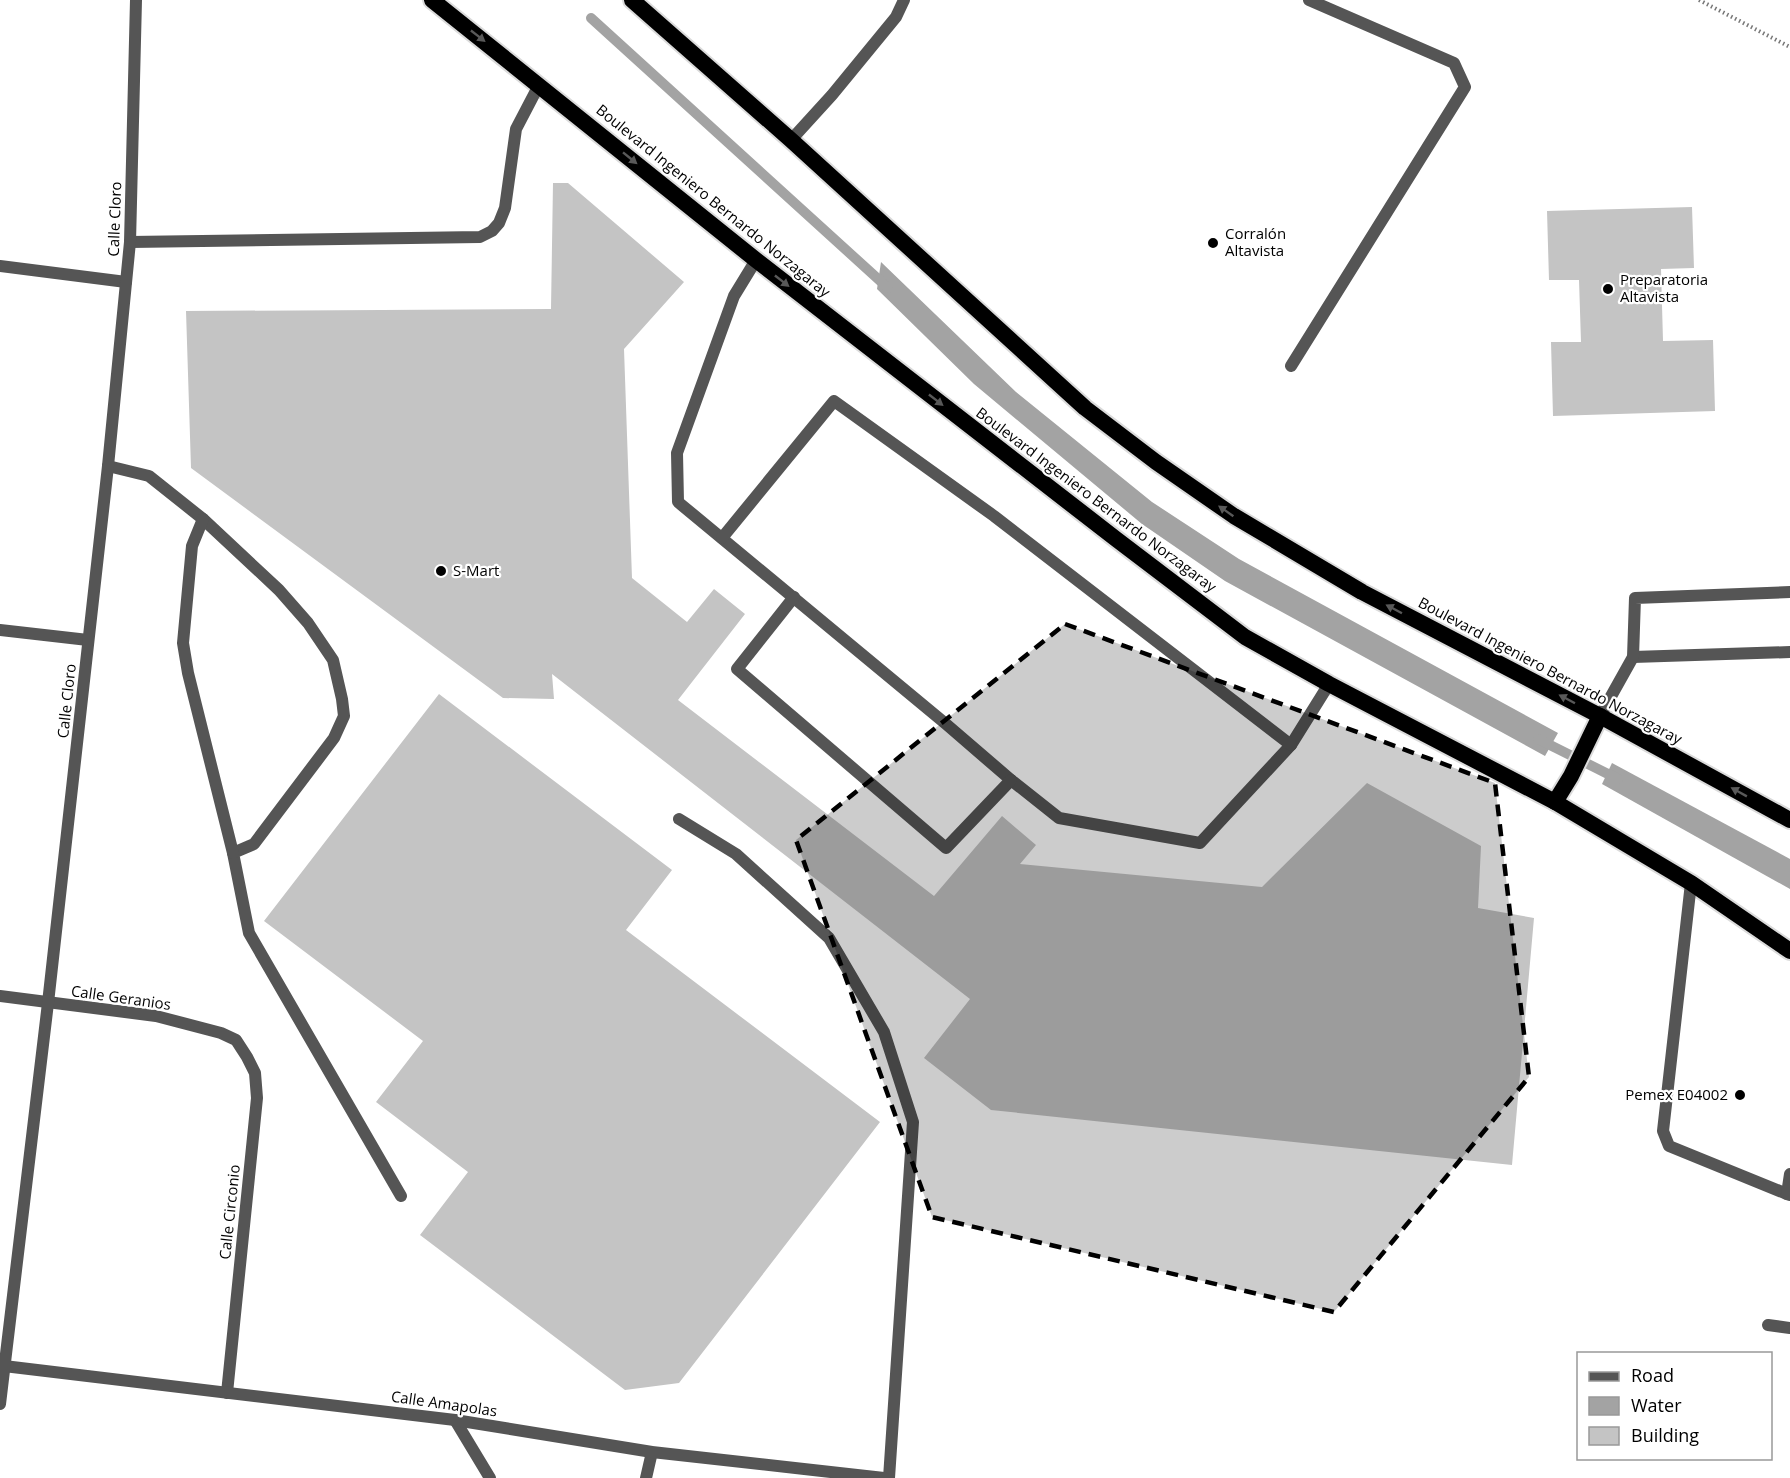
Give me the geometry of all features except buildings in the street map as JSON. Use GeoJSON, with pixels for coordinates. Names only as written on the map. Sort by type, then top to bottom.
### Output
{"type":"FeatureCollection","features":[{"type":"Feature","properties":{"kind":"highway","name":"Boulevard Ingeniero Bernardo Norzagaray"},"geometry":{"type":"LineString","coordinates":[[432,0],[756,260],[1245,637],[1329,684],[1555,801],[1691,883],[1790,951]]}},
{"type":"Feature","properties":{"kind":"highway","name":"Boulevard Ingeniero Bernardo Norzagaray"},"geometry":{"type":"LineString","coordinates":[[632,0],[791,140],[1085,408],[1156,462],[1234,516],[1362,592],[1600,716],[1790,820]]}},
{"type":"Feature","properties":{"kind":"highway"},"geometry":{"type":"LineString","coordinates":[[1555,801],[1571,776],[1600,716]]}},
{"type":"Feature","properties":{"kind":"street","name":"Calle Cloro"},"geometry":{"type":"LineString","coordinates":[[0,1404],[2,1366],[48,1003],[108,466],[130,242],[136,0]]}},
{"type":"Feature","properties":{"kind":"street"},"geometry":{"type":"LineString","coordinates":[[791,140],[832,95],[896,17],[904,0]]}},
{"type":"Feature","properties":{"kind":"street"},"geometry":{"type":"LineString","coordinates":[[1291,366],[1465,87],[1454,63],[1309,0]]}},
{"type":"Feature","properties":{"kind":"street"},"geometry":{"type":"LineString","coordinates":[[130,242],[480,237],[492,231],[499,223],[505,208],[516,129],[539,85]]}},
{"type":"Feature","properties":{"kind":"street"},"geometry":{"type":"LineString","coordinates":[[756,260],[734,296],[677,453],[678,501],[1059,818],[1200,843],[1291,745],[1329,684]]}},
{"type":"Feature","properties":{"kind":"street"},"geometry":{"type":"LineString","coordinates":[[0,266],[126,282]]}},
{"type":"Feature","properties":{"kind":"street"},"geometry":{"type":"LineString","coordinates":[[722,538],[834,401],[994,516],[1291,745]]}},
{"type":"Feature","properties":{"kind":"street"},"geometry":{"type":"LineString","coordinates":[[108,466],[149,476],[202,519],[279,590],[308,623],[333,660],[344,716],[334,738],[254,844],[233,852]]}},
{"type":"Feature","properties":{"kind":"street"},"geometry":{"type":"LineString","coordinates":[[202,519],[192,546],[183,643],[188,673],[233,852],[249,933],[401,1197]]}},
{"type":"Feature","properties":{"kind":"street"},"geometry":{"type":"LineString","coordinates":[[1600,716],[1633,657],[1635,598],[1790,592]]}},
{"type":"Feature","properties":{"kind":"street"},"geometry":{"type":"LineString","coordinates":[[794,597],[736,669],[946,848],[1011,780]]}},
{"type":"Feature","properties":{"kind":"street"},"geometry":{"type":"LineString","coordinates":[[0,630],[88,640]]}},
{"type":"Feature","properties":{"kind":"street"},"geometry":{"type":"LineString","coordinates":[[1633,657],[1790,652]]}},
{"type":"Feature","properties":{"kind":"street"},"geometry":{"type":"LineString","coordinates":[[679,819],[736,854],[830,938],[884,1032],[913,1122],[886,1478]]}},
{"type":"Feature","properties":{"kind":"street"},"geometry":{"type":"LineString","coordinates":[[1691,883],[1663,1131],[1669,1146],[1789,1194],[1790,1174]]}},
{"type":"Feature","properties":{"kind":"street","name":"Calle Geranios"},"geometry":{"type":"LineString","coordinates":[[0,996],[156,1016],[201,1027],[236,1040]]}},
{"type":"Feature","properties":{"kind":"street","name":"Calle Circonio"},"geometry":{"type":"LineString","coordinates":[[227,1393],[257,1098],[255,1073],[248,1057],[236,1040]]}},
{"type":"Feature","properties":{"kind":"street"},"geometry":{"type":"LineString","coordinates":[[1768,1325],[1790,1328]]}},
{"type":"Feature","properties":{"kind":"street","name":"Calle Amapolas"},"geometry":{"type":"LineString","coordinates":[[2,1366],[455,1420],[652,1452],[886,1478]]}},
{"type":"Feature","properties":{"kind":"street"},"geometry":{"type":"LineString","coordinates":[[455,1420],[490,1478]]}},
{"type":"Feature","properties":{"kind":"street"},"geometry":{"type":"LineString","coordinates":[[646,1478],[652,1452]]}},
{"type":"Feature","properties":{"kind":"path"},"geometry":{"type":"LineString","coordinates":[[1700,0],[1790,47]]}},
{"type":"Feature","properties":{"kind":"highlighted area"},"geometry":{"type":"Polygon","coordinates":[[[1065,624],[1495,783],[1529,1077],[1334,1312],[932,1217],[796,840],[1065,624]]]}},
{"type":"Feature","properties":{"kind":"water"},"geometry":{"type":"Polygon","coordinates":[[[881,262],[1016,392],[1152,502],[1239,559],[1558,733],[1545,756],[1225,581],[1142,524],[974,384],[877,289],[881,262]]]}},
{"type":"Feature","properties":{"kind":"water"},"geometry":{"type":"Polygon","coordinates":[[[1612,763],[1790,859],[1790,889],[1602,784],[1612,763]]]}},
{"type":"Feature","properties":{"kind":"waterway"},"geometry":{"type":"LineString","coordinates":[[591,18],[888,288]]}},
{"type":"Feature","properties":{"kind":"waterway"},"geometry":{"type":"LineString","coordinates":[[1538,739],[1618,779]]}},
{"type":"Feature","properties":{"kind":"place","name":"Corralón Altavista"},"geometry":{"type":"Point","coordinates":[1213,243]}},
{"type":"Feature","properties":{"kind":"place","name":"Preparatoria Altavista"},"geometry":{"type":"Point","coordinates":[1608,289]}},
{"type":"Feature","properties":{"kind":"place","name":"S-Mart"},"geometry":{"type":"Point","coordinates":[441,571]}},
{"type":"Feature","properties":{"kind":"place","name":"Pemex E04002"},"geometry":{"type":"Point","coordinates":[1740,1095]}}]}
